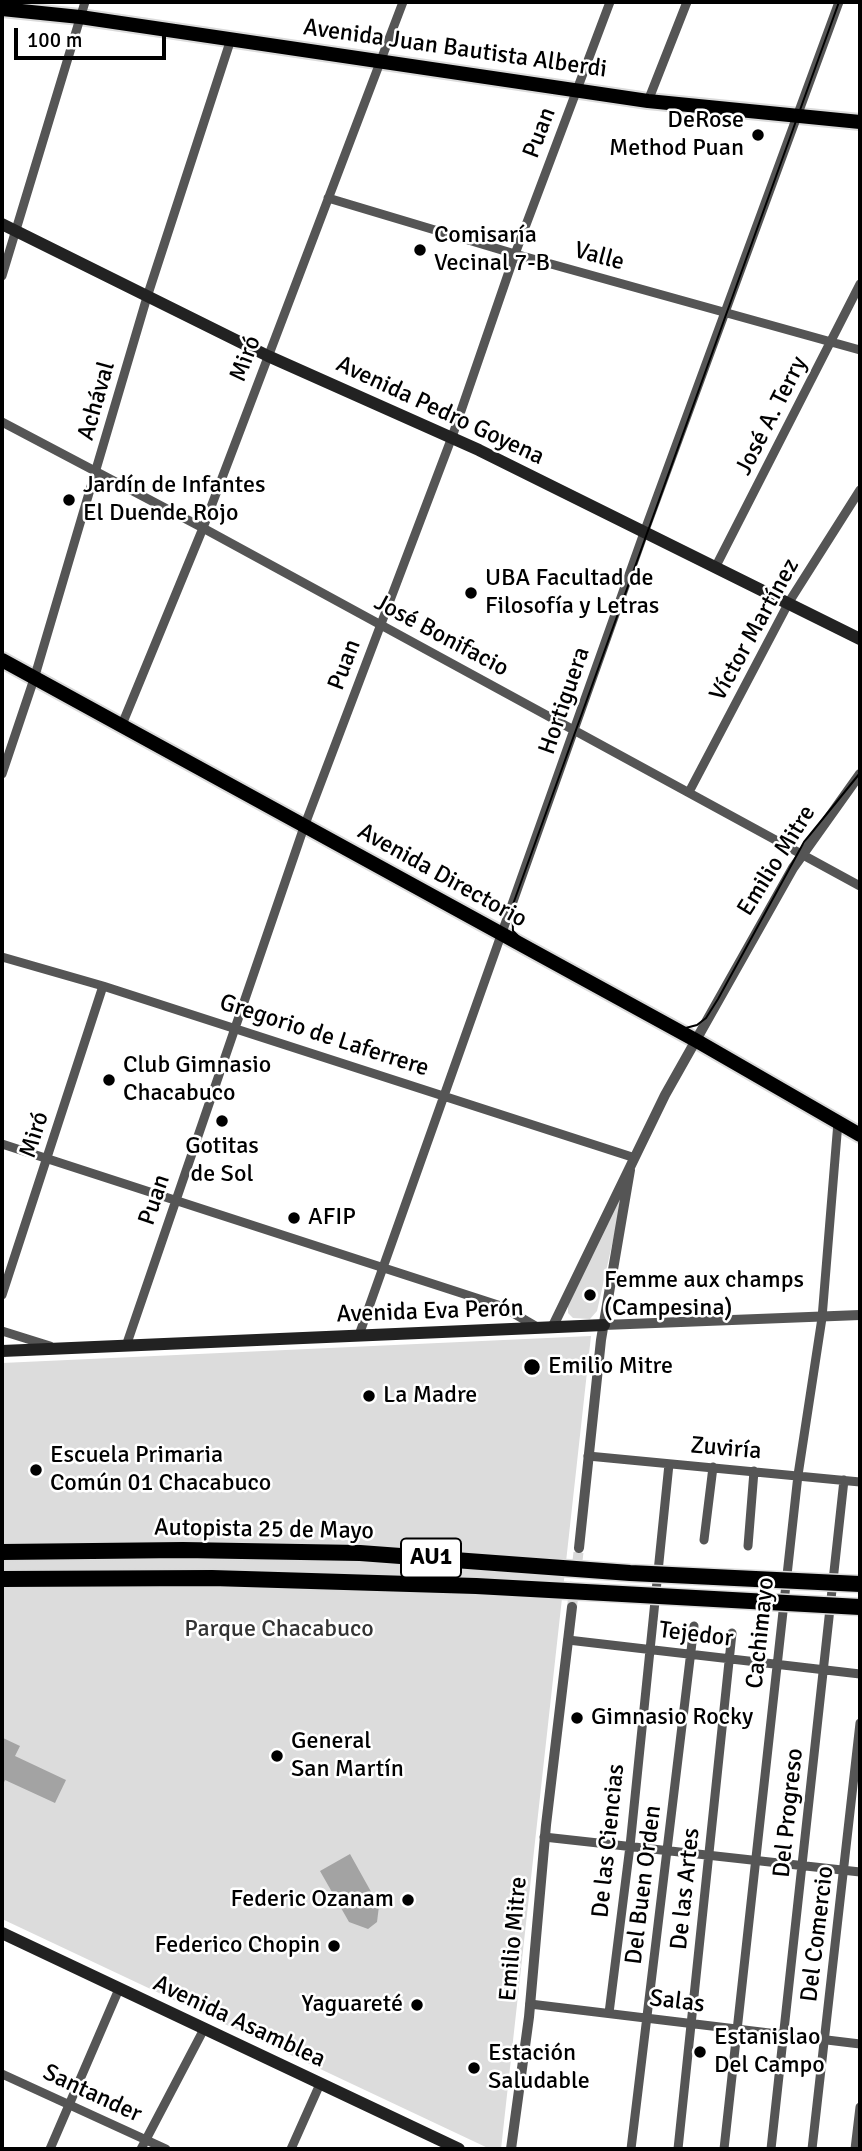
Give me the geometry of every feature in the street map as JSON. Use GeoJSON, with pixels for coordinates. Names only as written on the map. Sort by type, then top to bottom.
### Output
{"type":"FeatureCollection","features":[{"type":"Feature","properties":{"kind":"highway","name":"Autopista 25 de Mayo"},"geometry":{"type":"LineString","coordinates":[[2,1552],[183,1550],[360,1553],[630,1573],[860,1584]]}},
{"type":"Feature","properties":{"kind":"highway","name":"Autopista 25 de Mayo"},"geometry":{"type":"LineString","coordinates":[[2,1579],[212,1578],[476,1586],[860,1607]]}},
{"type":"Feature","properties":{"kind":"main road","name":"Avenida Juan Bautista Alberdi"},"geometry":{"type":"LineString","coordinates":[[2,9],[80,17],[648,101],[797,118],[860,122]]}},
{"type":"Feature","properties":{"kind":"main road","name":"Avenida Pedro Goyena"},"geometry":{"type":"LineString","coordinates":[[2,224],[268,356],[452,438],[645,530],[860,639]]}},
{"type":"Feature","properties":{"kind":"main road","name":"Avenida Directorio"},"geometry":{"type":"LineString","coordinates":[[2,660],[697,1041],[860,1135]]}},
{"type":"Feature","properties":{"kind":"main road","name":"Avenida Eva Perón"},"geometry":{"type":"LineString","coordinates":[[2,1351],[604,1325]]}},
{"type":"Feature","properties":{"kind":"main road","name":"Avenida Asamblea"},"geometry":{"type":"LineString","coordinates":[[2,1933],[459,2149]]}},
{"type":"Feature","properties":{"kind":"street"},"geometry":{"type":"LineString","coordinates":[[2,276],[85,2]]}},
{"type":"Feature","properties":{"kind":"street","name":"Miró"},"geometry":{"type":"LineString","coordinates":[[121,727],[203,528],[403,2]]}},
{"type":"Feature","properties":{"kind":"street","name":"Puan"},"geometry":{"type":"LineString","coordinates":[[125,1346],[304,827],[452,438],[515,254],[610,2]]}},
{"type":"Feature","properties":{"kind":"street"},"geometry":{"type":"LineString","coordinates":[[648,101],[687,2]]}},
{"type":"Feature","properties":{"kind":"street","name":"Hortiguera"},"geometry":{"type":"LineString","coordinates":[[359,1335],[645,530],[839,2]]}},
{"type":"Feature","properties":{"kind":"street","name":"Achával"},"geometry":{"type":"LineString","coordinates":[[3,769],[34,679],[147,297],[230,39]]}},
{"type":"Feature","properties":{"kind":"street","name":"Valle"},"geometry":{"type":"LineString","coordinates":[[328,198],[515,254],[860,350]]}},
{"type":"Feature","properties":{"kind":"street","name":"José A. Terry"},"geometry":{"type":"LineString","coordinates":[[716,566],[860,284]]}},
{"type":"Feature","properties":{"kind":"street","name":"José Bonifacio"},"geometry":{"type":"LineString","coordinates":[[2,422],[576,730],[860,887]]}},
{"type":"Feature","properties":{"kind":"street","name":"Víctor Martínez"},"geometry":{"type":"LineString","coordinates":[[689,792],[789,602],[860,490]]}},
{"type":"Feature","properties":{"kind":"street","name":"Emilio Mitre"},"geometry":{"type":"LineString","coordinates":[[545,1328],[632,1157],[802,855],[860,774]]}},
{"type":"Feature","properties":{"kind":"street","name":"Gregorio de Laferrere"},"geometry":{"type":"LineString","coordinates":[[2,957],[103,986],[632,1157]]}},
{"type":"Feature","properties":{"kind":"street","name":"Miró"},"geometry":{"type":"LineString","coordinates":[[2,1295],[103,986]]}},
{"type":"Feature","properties":{"kind":"street","name":"Cachimayo"},"geometry":{"type":"LineString","coordinates":[[724,2149],[798,1475],[822,1318],[838,1122]]}},
{"type":"Feature","properties":{"kind":"street"},"geometry":{"type":"LineString","coordinates":[[2,1144],[501,1306],[545,1328]]}},
{"type":"Feature","properties":{"kind":"street","name":"Emilio Mitre"},"geometry":{"type":"LineString","coordinates":[[579,1548],[604,1325],[632,1157]]}},
{"type":"Feature","properties":{"kind":"street","name":"Avenida Eva Perón"},"geometry":{"type":"LineString","coordinates":[[604,1325],[860,1315]]}},
{"type":"Feature","properties":{"kind":"street"},"geometry":{"type":"LineString","coordinates":[[2,1331],[59,1349]]}},
{"type":"Feature","properties":{"kind":"street","name":"Zuviría"},"geometry":{"type":"LineString","coordinates":[[589,1456],[860,1482]]}},
{"type":"Feature","properties":{"kind":"street","name":"De las Ciencias"},"geometry":{"type":"LineString","coordinates":[[609,2013],[669,1464]]}},
{"type":"Feature","properties":{"kind":"street"},"geometry":{"type":"LineString","coordinates":[[705,1540],[713,1467]]}},
{"type":"Feature","properties":{"kind":"street"},"geometry":{"type":"LineString","coordinates":[[748,1546],[754,1471]]}},
{"type":"Feature","properties":{"kind":"street","name":"Del Progreso"},"geometry":{"type":"LineString","coordinates":[[771,2149],[844,1480]]}},
{"type":"Feature","properties":{"kind":"street","name":"Emilio Mitre"},"geometry":{"type":"LineString","coordinates":[[511,2149],[530,2004],[544,1837],[572,1607]]}},
{"type":"Feature","properties":{"kind":"street","name":"Del Buen Orden"},"geometry":{"type":"LineString","coordinates":[[631,2149],[694,1626]]}},
{"type":"Feature","properties":{"kind":"street","name":"De las Artes"},"geometry":{"type":"LineString","coordinates":[[678,2149],[732,1633]]}},
{"type":"Feature","properties":{"kind":"street","name":"Tejedor"},"geometry":{"type":"LineString","coordinates":[[568,1640],[860,1674]]}},
{"type":"Feature","properties":{"kind":"street","name":"Del Comercio"},"geometry":{"type":"LineString","coordinates":[[812,2149],[860,1723]]}},
{"type":"Feature","properties":{"kind":"street"},"geometry":{"type":"LineString","coordinates":[[544,1837],[860,1872]]}},
{"type":"Feature","properties":{"kind":"street"},"geometry":{"type":"LineString","coordinates":[[50,2149],[119,1989]]}},
{"type":"Feature","properties":{"kind":"street","name":"Salas"},"geometry":{"type":"LineString","coordinates":[[530,2004],[860,2044]]}},
{"type":"Feature","properties":{"kind":"street"},"geometry":{"type":"LineString","coordinates":[[141,2149],[204,2029]]}},
{"type":"Feature","properties":{"kind":"street","name":"Santander"},"geometry":{"type":"LineString","coordinates":[[2,2074],[166,2149]]}},
{"type":"Feature","properties":{"kind":"street"},"geometry":{"type":"LineString","coordinates":[[291,2149],[320,2084]]}},
{"type":"Feature","properties":{"kind":"street"},"geometry":{"type":"LineString","coordinates":[[855,2149],[860,2107]]}},
{"type":"Feature","properties":{"kind":"green space"},"geometry":{"type":"Polygon","coordinates":[[[628,1174],[597,1311],[590,1319],[573,1318],[568,1313],[568,1306],[628,1174]]]}},
{"type":"Feature","properties":{"kind":"green space","name":"Parque Chacabuco"},"geometry":{"type":"Polygon","coordinates":[[[591,1336],[501,2149],[490,2149],[2,1919],[2,1363],[591,1336]]]}},
{"type":"Feature","properties":{"kind":"shaded area"},"geometry":{"type":"Polygon","coordinates":[[[3,1738],[20,1746],[15,1756],[66,1780],[55,1803],[5,1780],[2,1787],[3,1738]]]}},
{"type":"Feature","properties":{"kind":"shaded area"},"geometry":{"type":"Polygon","coordinates":[[[350,1854],[379,1906],[377,1922],[368,1929],[349,1922],[320,1871],[350,1854]]]}},
{"type":"Feature","properties":{"kind":"tunnel"},"geometry":{"type":"LineString","coordinates":[[572,1607],[579,1548]]}},
{"type":"Feature","properties":{"kind":"tram line"},"geometry":{"type":"LineString","coordinates":[[839,2],[512,907],[513,931],[542,959],[665,1025],[678,1030],[697,1025],[706,1018],[718,999],[804,842],[860,773]]}},
{"type":"Feature","properties":{"kind":"place","name":"DeRose Method Puan"},"geometry":{"type":"Point","coordinates":[758,135]}},
{"type":"Feature","properties":{"kind":"place","name":"Comisaría Vecinal 7-B"},"geometry":{"type":"Point","coordinates":[420,250]}},
{"type":"Feature","properties":{"kind":"place","name":"Jardín de Infantes El Duende Rojo"},"geometry":{"type":"Point","coordinates":[69,500]}},
{"type":"Feature","properties":{"kind":"place","name":"UBA Facultad de Filosofía y Letras"},"geometry":{"type":"Point","coordinates":[471,593]}},
{"type":"Feature","properties":{"kind":"place","name":"Club Gimnasio Chacabuco"},"geometry":{"type":"Point","coordinates":[109,1080]}},
{"type":"Feature","properties":{"kind":"place","name":"Gotitas de Sol"},"geometry":{"type":"Point","coordinates":[222,1121]}},
{"type":"Feature","properties":{"kind":"place","name":"AFIP"},"geometry":{"type":"Point","coordinates":[294,1218]}},
{"type":"Feature","properties":{"kind":"place","name":"Femme aux champs (Campesina)"},"geometry":{"type":"Point","coordinates":[590,1295]}},
{"type":"Feature","properties":{"kind":"place","name":"Emilio Mitre"},"geometry":{"type":"Point","coordinates":[532,1367]}},
{"type":"Feature","properties":{"kind":"place","name":"La Madre"},"geometry":{"type":"Point","coordinates":[369,1396]}},
{"type":"Feature","properties":{"kind":"place","name":"Escuela Primaria Común 01 Chacabuco"},"geometry":{"type":"Point","coordinates":[36,1470]}},
{"type":"Feature","properties":{"kind":"place","name":"Gimnasio Rocky"},"geometry":{"type":"Point","coordinates":[577,1718]}},
{"type":"Feature","properties":{"kind":"place","name":"General San Martín"},"geometry":{"type":"Point","coordinates":[277,1756]}},
{"type":"Feature","properties":{"kind":"place","name":"Federic Ozanam"},"geometry":{"type":"Point","coordinates":[408,1900]}},
{"type":"Feature","properties":{"kind":"place","name":"Federico Chopin"},"geometry":{"type":"Point","coordinates":[334,1946]}},
{"type":"Feature","properties":{"kind":"place","name":"Yaguareté"},"geometry":{"type":"Point","coordinates":[417,2005]}},
{"type":"Feature","properties":{"kind":"place","name":"Estanislao Del Campo"},"geometry":{"type":"Point","coordinates":[700,2052]}},
{"type":"Feature","properties":{"kind":"place","name":"Estación Saludable"},"geometry":{"type":"Point","coordinates":[474,2068]}}]}
